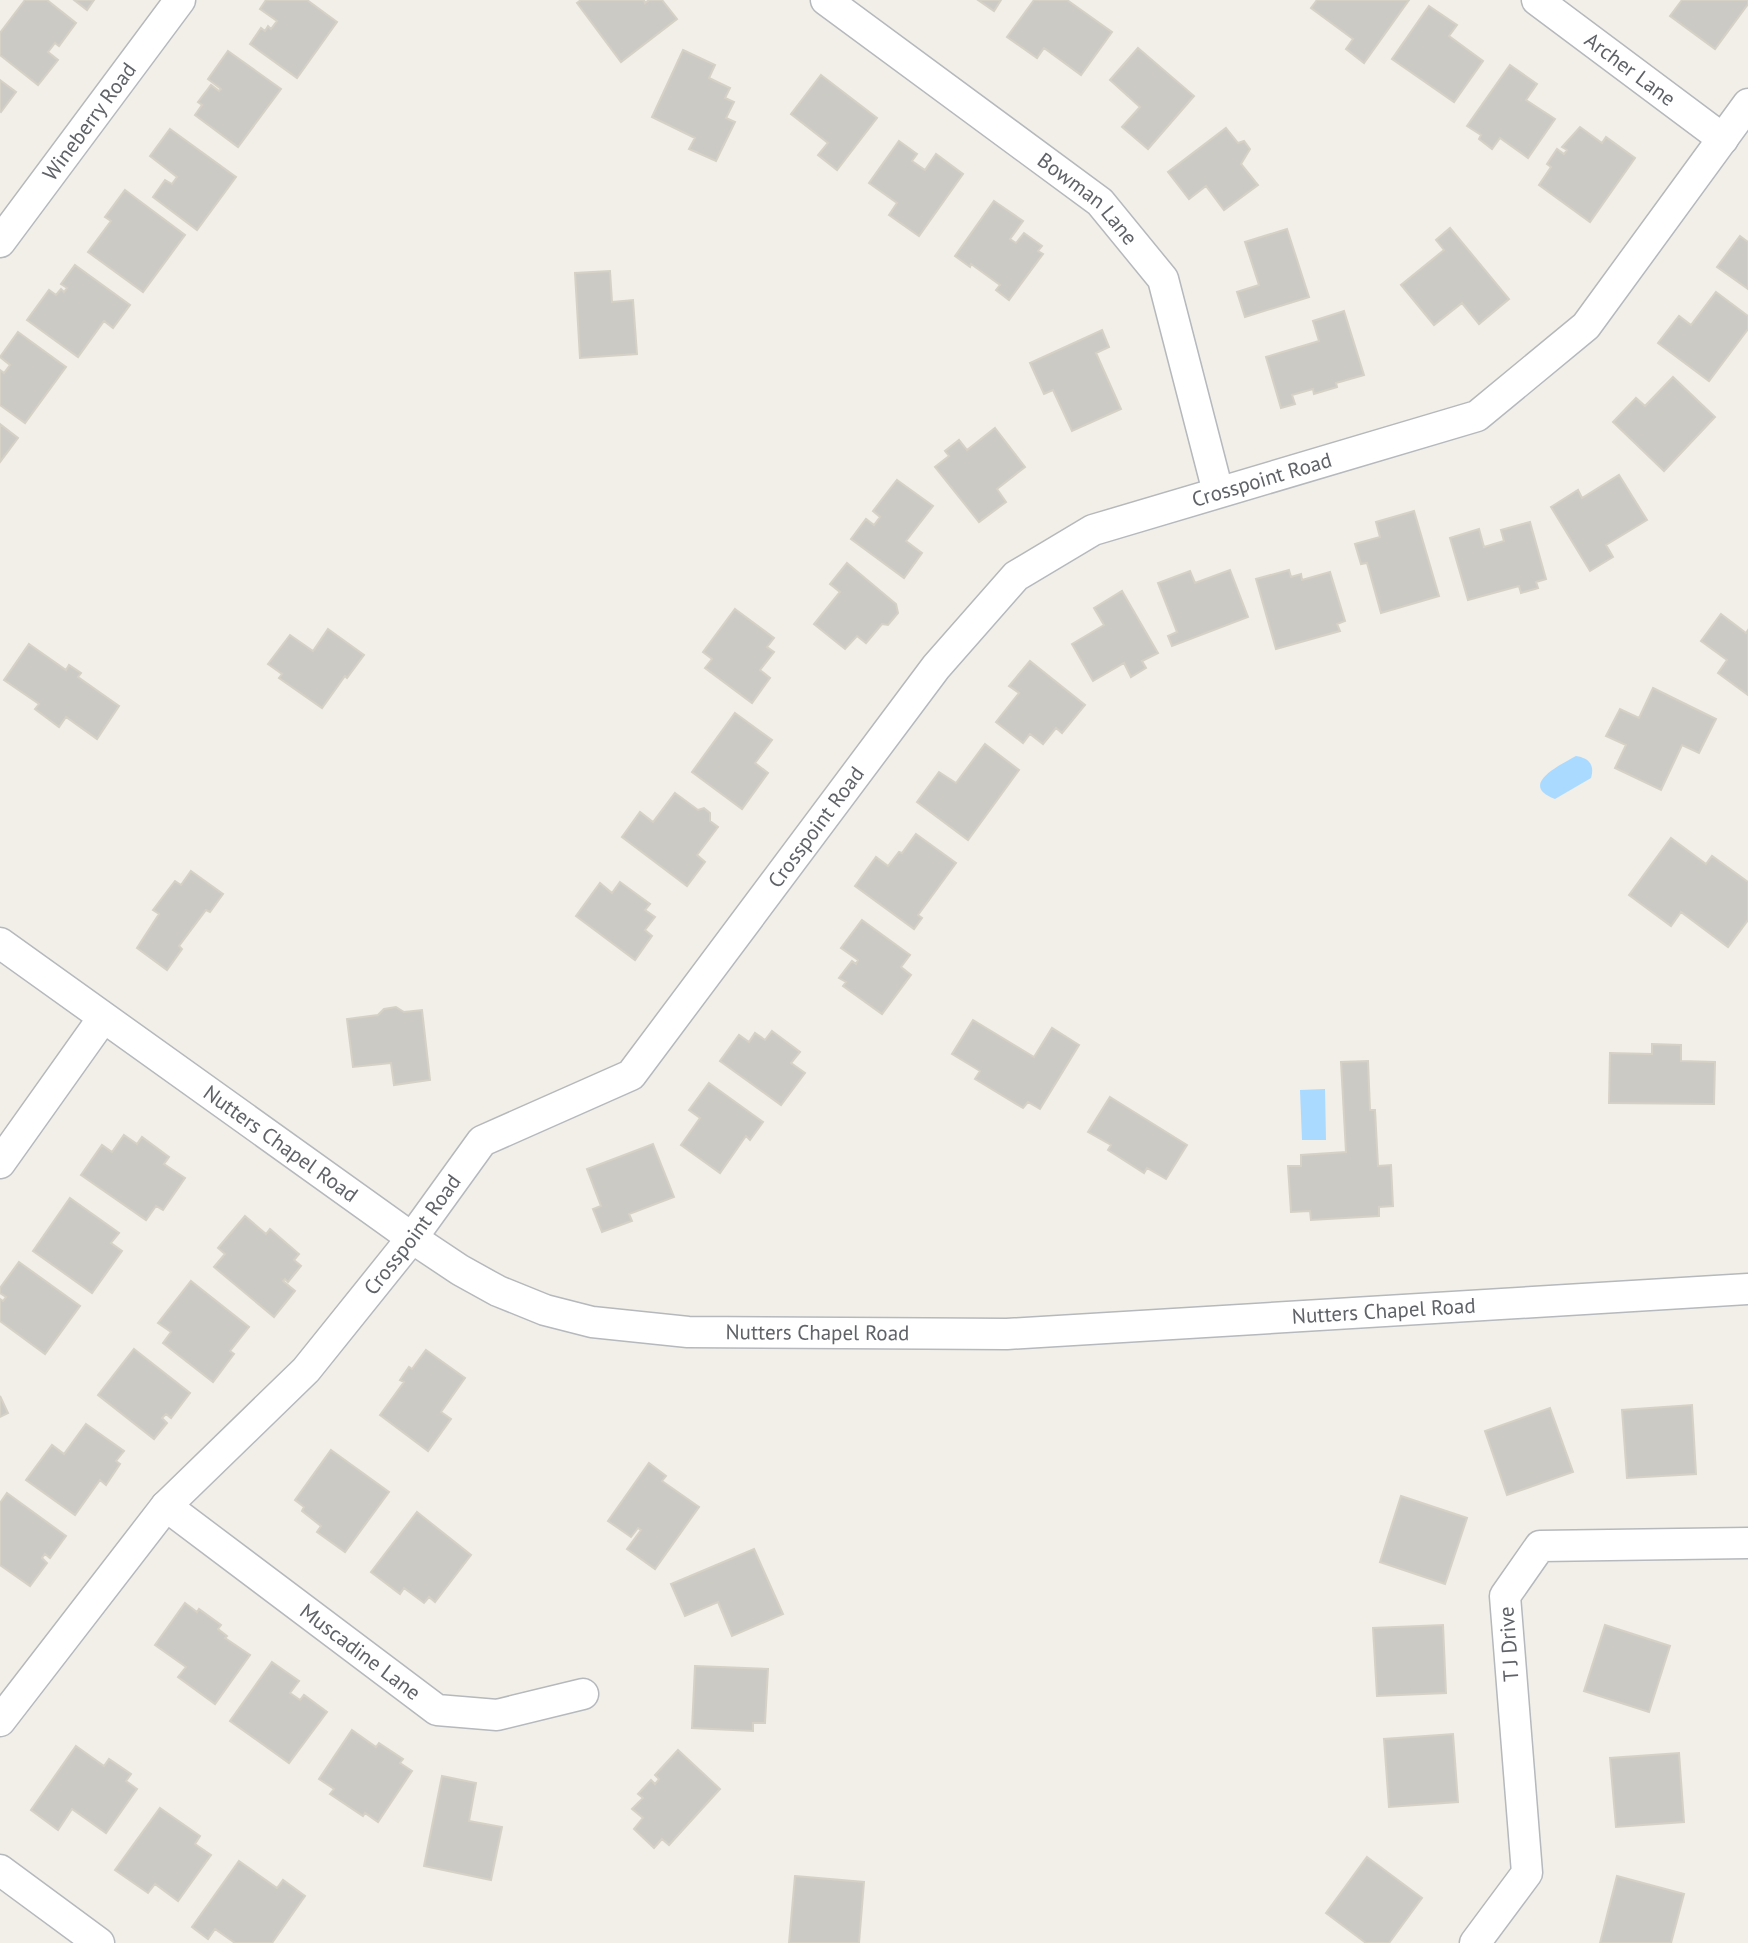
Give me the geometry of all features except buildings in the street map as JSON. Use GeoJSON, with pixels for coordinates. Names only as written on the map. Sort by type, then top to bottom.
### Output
{"type":"FeatureCollection","features":[{"type":"Feature","properties":{"kind":"street","name":"Wineberry Road"},"geometry":{"type":"LineString","coordinates":[[0,242],[180,0]]}},
{"type":"Feature","properties":{"kind":"street","name":"Bowman Lane"},"geometry":{"type":"LineString","coordinates":[[826,0],[1100,202],[1163,279],[1218,492]]}},
{"type":"Feature","properties":{"kind":"street","name":"Archer Lane"},"geometry":{"type":"LineString","coordinates":[[1536,0],[1723,139]]}},
{"type":"Feature","properties":{"kind":"street","name":"Crosspoint Road"},"geometry":{"type":"LineString","coordinates":[[0,1721],[166,1506],[306,1370],[412,1238],[482,1141],[631,1075],[936,667],[1016,576],[1093,530],[1478,415],[1586,326],[1748,104]]}},
{"type":"Feature","properties":{"kind":"street","name":"Nutters Chapel Road"},"geometry":{"type":"LineString","coordinates":[[0,943],[412,1238],[460,1269],[498,1291],[545,1310],[592,1322],[688,1332],[1007,1334],[1748,1289]]}},
{"type":"Feature","properties":{"kind":"street"},"geometry":{"type":"LineString","coordinates":[[0,1163],[103,1018]]}},
{"type":"Feature","properties":{"kind":"street","name":"Muscadine Lane"},"geometry":{"type":"LineString","coordinates":[[166,1506],[437,1710],[497,1715],[583,1694]]}},
{"type":"Feature","properties":{"kind":"street","name":"T J Drive"},"geometry":{"type":"LineString","coordinates":[[1475,1943],[1527,1873],[1505,1595],[1540,1546],[1748,1544]]}},
{"type":"Feature","properties":{"kind":"street"},"geometry":{"type":"LineString","coordinates":[[0,1870],[99,1943]]}},
{"type":"Feature","properties":{"kind":"water"},"geometry":{"type":"Polygon","coordinates":[[[1576,756],[1590,763],[1591,778],[1555,799],[1544,793],[1540,788],[1546,775],[1576,756]]]}},
{"type":"Feature","properties":{"kind":"water"},"geometry":{"type":"Polygon","coordinates":[[[1325,1089],[1326,1140],[1302,1140],[1300,1090],[1325,1089]]]}}]}
